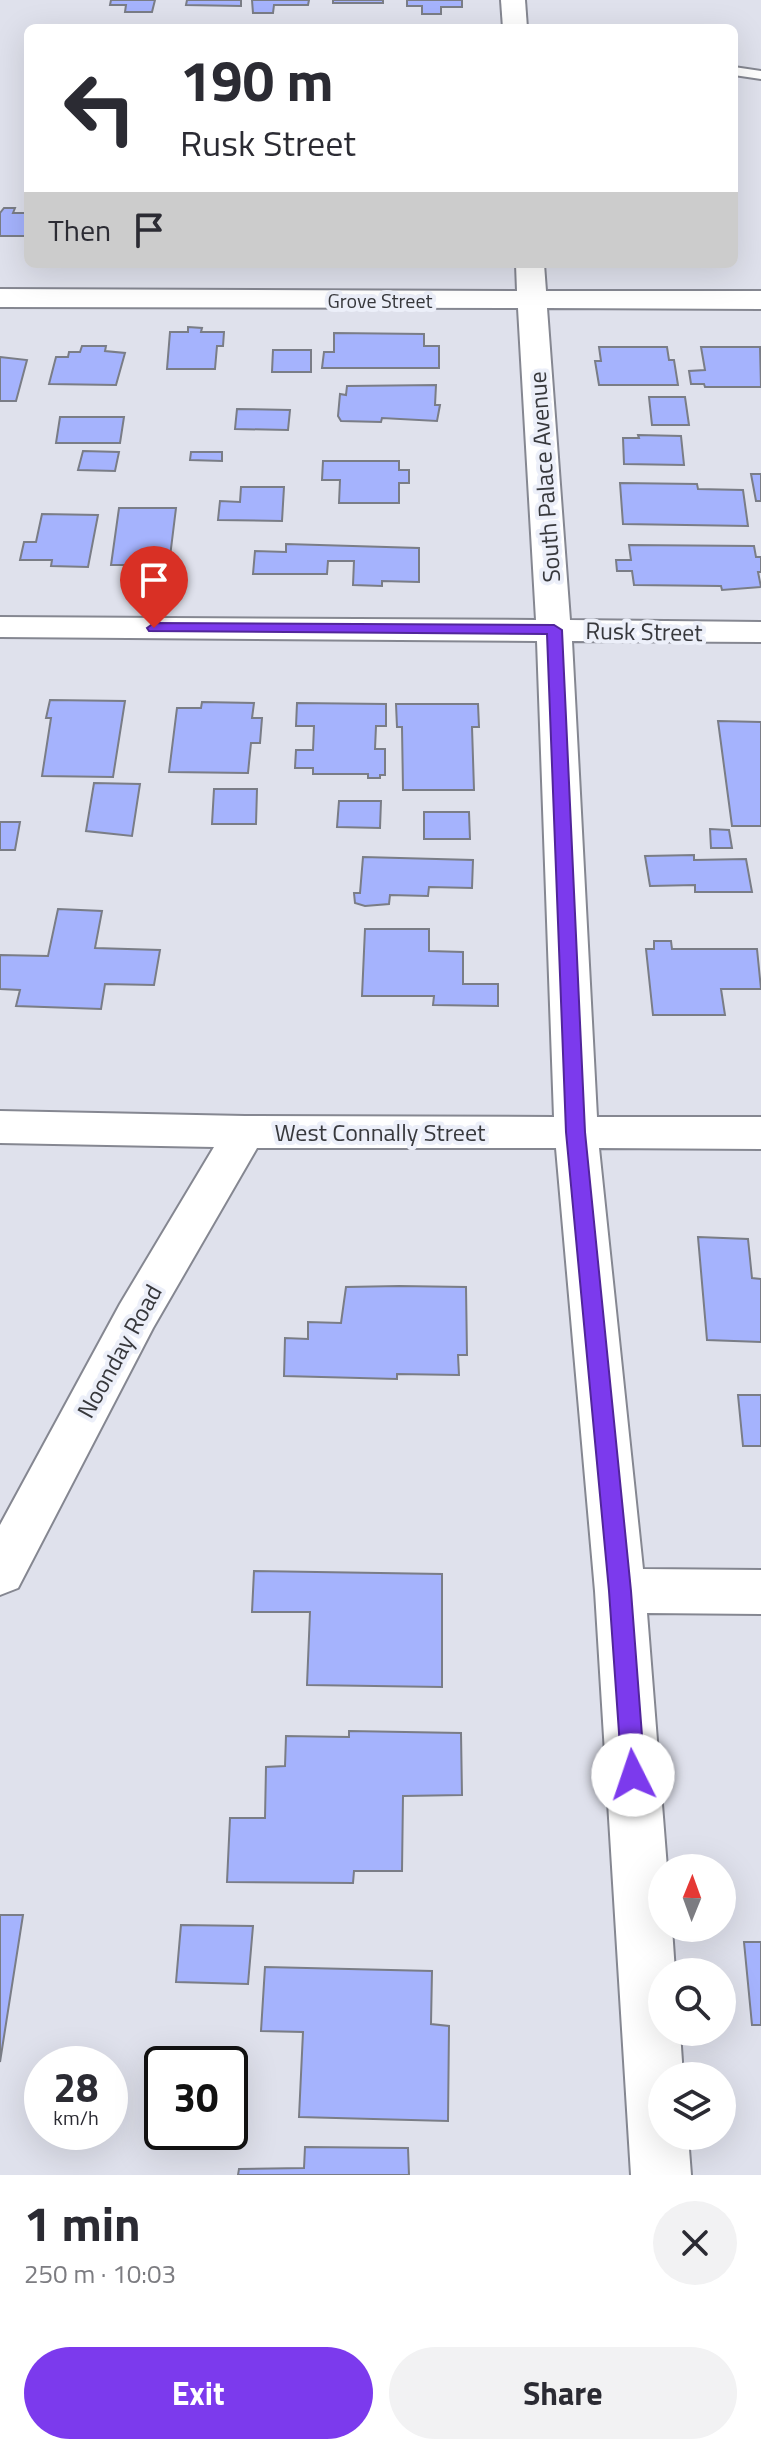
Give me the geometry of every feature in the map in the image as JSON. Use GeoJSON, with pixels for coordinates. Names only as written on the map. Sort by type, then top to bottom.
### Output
{"type":"FeatureCollection","features":[{"type":"Feature","properties":{"kind":"street"},"geometry":{"type":"LineString","coordinates":[[513,0],[515,24]]}},
{"type":"Feature","properties":{"kind":"street","name":"Grove Street"},"geometry":{"type":"LineString","coordinates":[[0,298],[531,282],[761,300]]}},
{"type":"Feature","properties":{"kind":"street","name":"South Palace Avenue"},"geometry":{"type":"LineString","coordinates":[[531,282],[554,630],[576,1132],[620,1591],[661,2175]]}},
{"type":"Feature","properties":{"kind":"street","name":"Rusk Street"},"geometry":{"type":"LineString","coordinates":[[0,627],[761,632]]}},
{"type":"Feature","properties":{"kind":"street","name":"West Connally Street"},"geometry":{"type":"LineString","coordinates":[[0,1127],[245,1132],[761,1133]]}},
{"type":"Feature","properties":{"kind":"street","name":"Noonday Road"},"geometry":{"type":"LineString","coordinates":[[0,1573],[136,1317],[245,1132]]}},
{"type":"Feature","properties":{"kind":"street"},"geometry":{"type":"LineString","coordinates":[[620,1591],[761,1592]]}},
{"type":"Feature","properties":{"kind":"lane"},"geometry":{"type":"LineString","coordinates":[[738,72],[761,75]]}},
{"type":"Feature","properties":{"kind":"building"},"geometry":{"type":"Polygon","coordinates":[[[111,0],[155,0],[152,12],[125,12],[126,5],[110,5],[111,0]]]}},
{"type":"Feature","properties":{"kind":"building"},"geometry":{"type":"Polygon","coordinates":[[[187,0],[241,0],[241,6],[186,5],[187,0]]]}},
{"type":"Feature","properties":{"kind":"building"},"geometry":{"type":"Polygon","coordinates":[[[252,0],[309,0],[308,5],[274,5],[273,13],[253,13],[252,0]]]}},
{"type":"Feature","properties":{"kind":"building"},"geometry":{"type":"Polygon","coordinates":[[[333,0],[383,0],[383,3],[333,3],[333,0]]]}},
{"type":"Feature","properties":{"kind":"building"},"geometry":{"type":"Polygon","coordinates":[[[407,0],[462,0],[462,7],[441,7],[441,14],[422,14],[422,6],[407,6],[407,0]]]}},
{"type":"Feature","properties":{"kind":"building"},"geometry":{"type":"Polygon","coordinates":[[[4,208],[15,208],[13,213],[24,213],[24,236],[0,236],[0,213],[4,208]]]}},
{"type":"Feature","properties":{"kind":"building"},"geometry":{"type":"Polygon","coordinates":[[[188,327],[202,328],[201,332],[224,332],[223,346],[217,346],[215,369],[167,369],[170,332],[188,332],[188,327]]]}},
{"type":"Feature","properties":{"kind":"building"},"geometry":{"type":"Polygon","coordinates":[[[334,333],[424,334],[424,346],[439,346],[439,368],[322,368],[324,352],[334,352],[334,333]]]}},
{"type":"Feature","properties":{"kind":"building"},"geometry":{"type":"Polygon","coordinates":[[[82,346],[106,346],[105,351],[125,353],[116,385],[49,384],[56,357],[68,357],[69,352],[80,352],[82,346]]]}},
{"type":"Feature","properties":{"kind":"building"},"geometry":{"type":"Polygon","coordinates":[[[599,347],[667,347],[669,360],[674,360],[678,385],[599,385],[595,361],[601,361],[599,347]]]}},
{"type":"Feature","properties":{"kind":"building"},"geometry":{"type":"Polygon","coordinates":[[[701,347],[760,347],[761,387],[691,384],[689,371],[705,370],[701,347]]]}},
{"type":"Feature","properties":{"kind":"building"},"geometry":{"type":"Polygon","coordinates":[[[273,350],[311,350],[311,372],[272,372],[273,350]]]}},
{"type":"Feature","properties":{"kind":"building"},"geometry":{"type":"Polygon","coordinates":[[[0,357],[27,360],[16,401],[0,401],[0,357]]]}},
{"type":"Feature","properties":{"kind":"building"},"geometry":{"type":"Polygon","coordinates":[[[436,385],[435,405],[440,405],[437,421],[382,418],[381,422],[341,421],[338,416],[340,394],[346,395],[347,386],[436,385]]]}},
{"type":"Feature","properties":{"kind":"building"},"geometry":{"type":"Polygon","coordinates":[[[649,397],[685,397],[689,425],[652,425],[649,397]]]}},
{"type":"Feature","properties":{"kind":"building"},"geometry":{"type":"Polygon","coordinates":[[[237,409],[290,410],[288,430],[235,429],[237,409]]]}},
{"type":"Feature","properties":{"kind":"building"},"geometry":{"type":"Polygon","coordinates":[[[60,417],[124,417],[120,443],[56,443],[60,417]]]}},
{"type":"Feature","properties":{"kind":"building"},"geometry":{"type":"Polygon","coordinates":[[[638,435],[681,436],[684,465],[624,464],[623,438],[639,438],[638,435]]]}},
{"type":"Feature","properties":{"kind":"building"},"geometry":{"type":"Polygon","coordinates":[[[83,451],[119,452],[115,471],[78,470],[83,451]]]}},
{"type":"Feature","properties":{"kind":"building"},"geometry":{"type":"Polygon","coordinates":[[[191,452],[222,452],[222,461],[190,460],[191,452]]]}},
{"type":"Feature","properties":{"kind":"building"},"geometry":{"type":"Polygon","coordinates":[[[323,461],[399,461],[399,470],[409,470],[409,483],[399,483],[399,503],[339,503],[340,480],[322,480],[323,461]]]}},
{"type":"Feature","properties":{"kind":"building"},"geometry":{"type":"Polygon","coordinates":[[[751,474],[761,474],[761,501],[756,501],[751,474]]]}},
{"type":"Feature","properties":{"kind":"building"},"geometry":{"type":"Polygon","coordinates":[[[620,483],[697,484],[698,489],[743,490],[748,526],[623,524],[620,483]]]}},
{"type":"Feature","properties":{"kind":"building"},"geometry":{"type":"Polygon","coordinates":[[[241,487],[284,487],[282,521],[218,520],[220,501],[240,502],[241,487]]]}},
{"type":"Feature","properties":{"kind":"building"},"geometry":{"type":"Polygon","coordinates":[[[119,508],[176,508],[168,573],[128,573],[128,565],[111,565],[119,508]]]}},
{"type":"Feature","properties":{"kind":"building"},"geometry":{"type":"Polygon","coordinates":[[[42,514],[98,515],[88,567],[51,566],[52,560],[20,560],[24,542],[36,542],[42,514]]]}},
{"type":"Feature","properties":{"kind":"building"},"geometry":{"type":"Polygon","coordinates":[[[286,544],[419,548],[419,582],[382,581],[382,586],[353,585],[354,561],[328,561],[327,574],[253,574],[255,551],[286,552],[286,544]]]}},
{"type":"Feature","properties":{"kind":"building"},"geometry":{"type":"Polygon","coordinates":[[[629,545],[754,546],[756,557],[761,557],[761,572],[758,572],[761,587],[722,590],[721,586],[634,585],[632,571],[617,571],[616,560],[631,560],[629,545]]]}},
{"type":"Feature","properties":{"kind":"building"},"geometry":{"type":"Polygon","coordinates":[[[50,700],[125,701],[113,777],[42,776],[51,718],[46,718],[50,700]]]}},
{"type":"Feature","properties":{"kind":"building"},"geometry":{"type":"Polygon","coordinates":[[[202,702],[254,703],[252,718],[262,718],[260,743],[251,743],[248,773],[169,772],[177,708],[201,708],[202,702]]]}},
{"type":"Feature","properties":{"kind":"building"},"geometry":{"type":"Polygon","coordinates":[[[297,703],[386,704],[386,726],[376,726],[375,749],[385,749],[385,775],[368,778],[368,774],[313,774],[313,768],[295,768],[296,750],[313,750],[314,726],[296,726],[297,703]]]}},
{"type":"Feature","properties":{"kind":"building"},"geometry":{"type":"Polygon","coordinates":[[[396,704],[478,704],[479,727],[472,727],[474,790],[403,790],[402,727],[397,727],[396,704]]]}},
{"type":"Feature","properties":{"kind":"building"},"geometry":{"type":"Polygon","coordinates":[[[718,721],[761,722],[761,826],[732,826],[718,721]]]}},
{"type":"Feature","properties":{"kind":"building"},"geometry":{"type":"Polygon","coordinates":[[[94,783],[140,784],[132,836],[86,831],[94,783]]]}},
{"type":"Feature","properties":{"kind":"building"},"geometry":{"type":"Polygon","coordinates":[[[214,789],[257,789],[256,824],[212,824],[214,789]]]}},
{"type":"Feature","properties":{"kind":"building"},"geometry":{"type":"Polygon","coordinates":[[[339,801],[381,801],[380,828],[337,827],[339,801]]]}},
{"type":"Feature","properties":{"kind":"building"},"geometry":{"type":"Polygon","coordinates":[[[424,812],[469,812],[470,839],[424,839],[424,812]]]}},
{"type":"Feature","properties":{"kind":"building"},"geometry":{"type":"Polygon","coordinates":[[[0,822],[20,822],[15,850],[0,850],[0,822]]]}},
{"type":"Feature","properties":{"kind":"building"},"geometry":{"type":"Polygon","coordinates":[[[710,829],[729,830],[732,848],[711,848],[710,829]]]}},
{"type":"Feature","properties":{"kind":"building"},"geometry":{"type":"Polygon","coordinates":[[[694,855],[694,860],[746,859],[752,892],[695,892],[695,885],[650,886],[645,856],[694,855]]]}},
{"type":"Feature","properties":{"kind":"building"},"geometry":{"type":"Polygon","coordinates":[[[363,857],[473,860],[472,888],[429,887],[428,896],[390,895],[389,904],[365,906],[355,903],[354,893],[360,893],[363,857]]]}},
{"type":"Feature","properties":{"kind":"building"},"geometry":{"type":"Polygon","coordinates":[[[58,909],[102,911],[95,948],[160,950],[154,985],[105,984],[101,1009],[16,1006],[20,990],[0,989],[0,955],[48,956],[58,909]]]}},
{"type":"Feature","properties":{"kind":"building"},"geometry":{"type":"Polygon","coordinates":[[[365,929],[429,929],[429,951],[463,952],[463,984],[498,984],[498,1006],[433,1005],[434,996],[362,996],[365,929]]]}},
{"type":"Feature","properties":{"kind":"building"},"geometry":{"type":"Polygon","coordinates":[[[654,941],[671,941],[672,949],[757,949],[761,989],[721,989],[725,1015],[653,1015],[646,949],[654,949],[654,941]]]}},
{"type":"Feature","properties":{"kind":"building"},"geometry":{"type":"Polygon","coordinates":[[[698,1237],[748,1239],[752,1278],[761,1279],[761,1342],[707,1340],[698,1237]]]}},
{"type":"Feature","properties":{"kind":"building"},"geometry":{"type":"Polygon","coordinates":[[[346,1287],[466,1287],[467,1355],[458,1355],[459,1375],[397,1374],[397,1379],[284,1376],[285,1338],[308,1339],[308,1322],[341,1323],[346,1287]]]}},
{"type":"Feature","properties":{"kind":"building"},"geometry":{"type":"Polygon","coordinates":[[[738,1395],[761,1395],[761,1446],[743,1446],[738,1395]]]}},
{"type":"Feature","properties":{"kind":"building"},"geometry":{"type":"Polygon","coordinates":[[[254,1571],[442,1574],[442,1687],[307,1685],[310,1612],[252,1612],[254,1571]]]}},
{"type":"Feature","properties":{"kind":"building"},"geometry":{"type":"Polygon","coordinates":[[[349,1731],[461,1733],[462,1795],[403,1796],[402,1871],[354,1871],[353,1883],[227,1882],[230,1818],[265,1818],[266,1767],[285,1766],[286,1736],[349,1737],[349,1731]]]}},
{"type":"Feature","properties":{"kind":"building"},"geometry":{"type":"Polygon","coordinates":[[[0,1915],[23,1915],[0,2062],[0,1915]]]}},
{"type":"Feature","properties":{"kind":"building"},"geometry":{"type":"Polygon","coordinates":[[[181,1925],[253,1926],[248,1984],[176,1982],[181,1925]]]}},
{"type":"Feature","properties":{"kind":"building"},"geometry":{"type":"Polygon","coordinates":[[[744,1942],[761,1942],[761,2025],[752,2025],[744,1942]]]}},
{"type":"Feature","properties":{"kind":"building"},"geometry":{"type":"Polygon","coordinates":[[[265,1967],[432,1971],[431,2024],[449,2026],[448,2121],[299,2117],[303,2032],[261,2031],[265,1967]]]}},
{"type":"Feature","properties":{"kind":"building"},"geometry":{"type":"Polygon","coordinates":[[[305,2147],[408,2148],[409,2175],[238,2175],[239,2169],[304,2168],[305,2147]]]}},
{"type":"Feature","properties":{"kind":"route"},"geometry":{"type":"LineString","coordinates":[[154,628],[554,630],[576,1132],[620,1591],[633,1775]]}}]}
